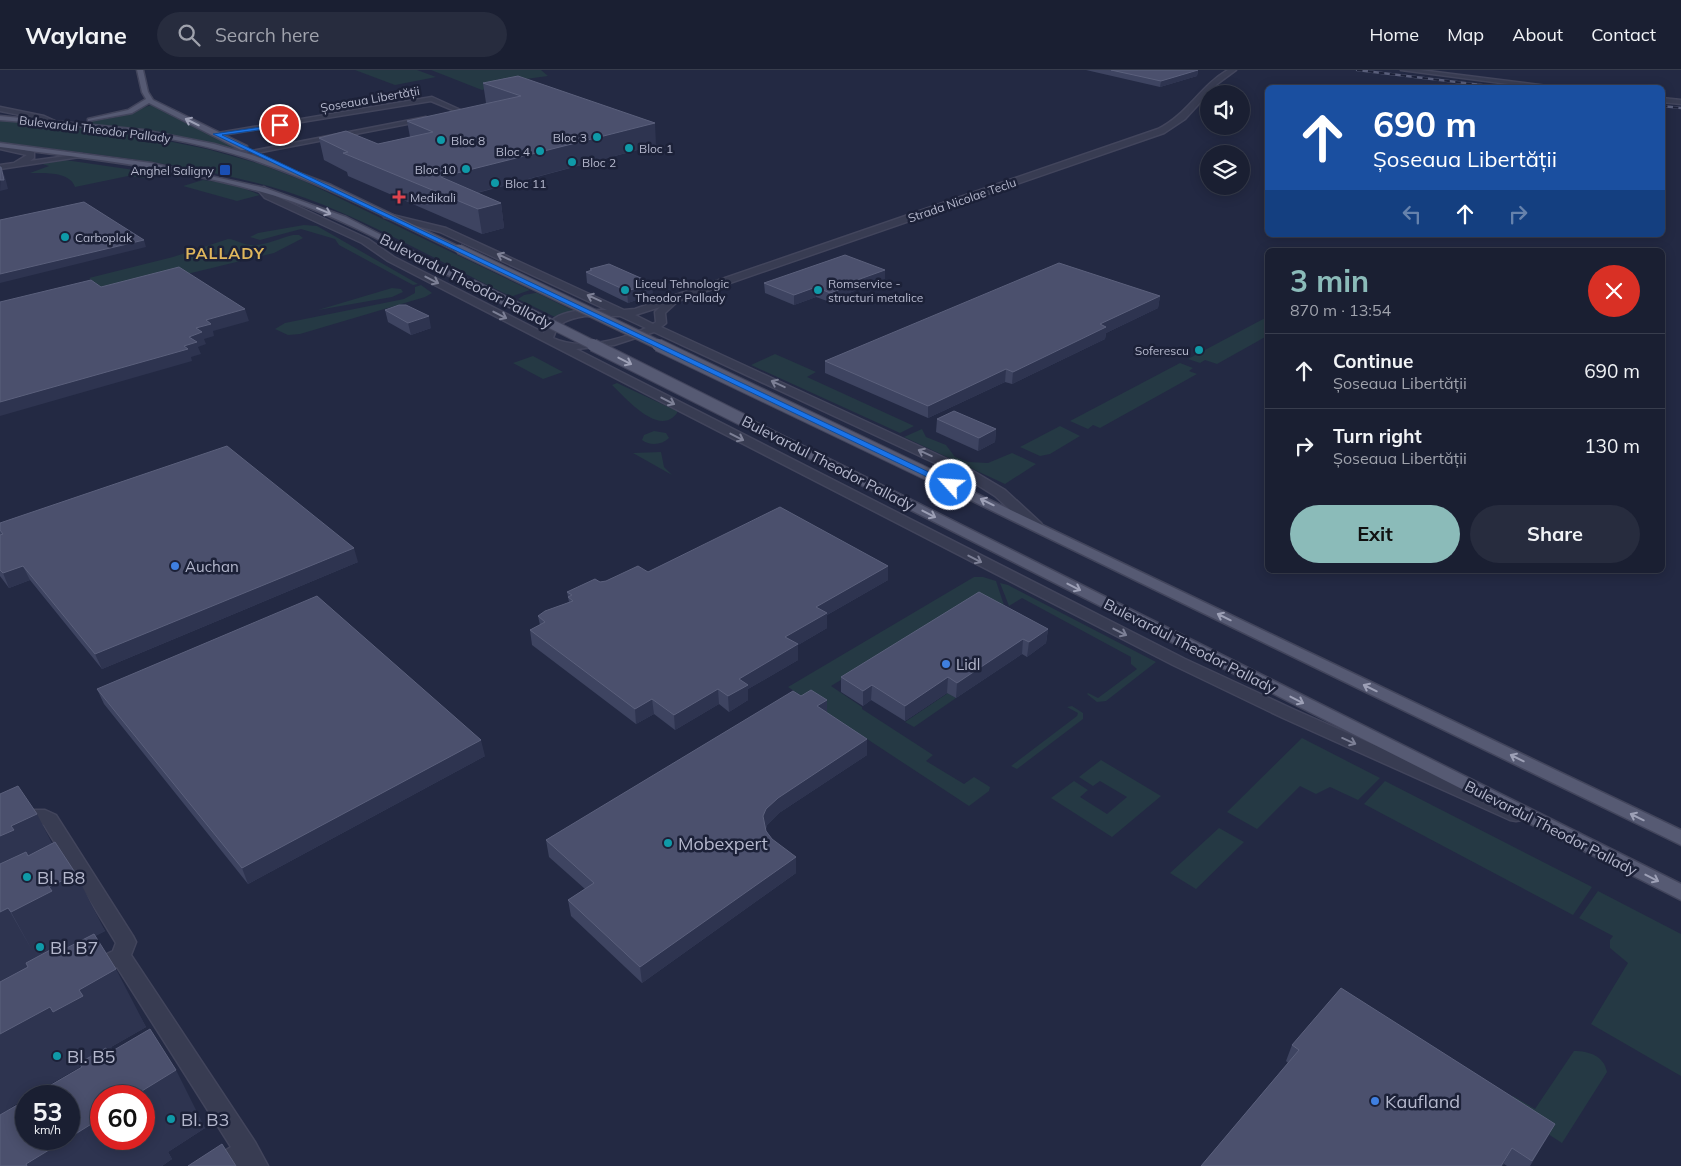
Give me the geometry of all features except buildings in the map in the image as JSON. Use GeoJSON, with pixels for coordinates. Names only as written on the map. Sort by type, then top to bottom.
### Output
{"type":"FeatureCollection","features":[{"type":"Feature","properties":{"kind":"main road"},"geometry":{"type":"LineString","coordinates":[[140,70],[149,100],[282,168]]}},
{"type":"Feature","properties":{"kind":"main road"},"geometry":{"type":"LineString","coordinates":[[51,122],[91,120],[119,116],[137,109],[149,100]]}},
{"type":"Feature","properties":{"kind":"main road","name":"Bulevardul Theodor Pallady"},"geometry":{"type":"LineString","coordinates":[[0,118],[111,128],[190,142],[282,168],[459,249],[1681,838]]}},
{"type":"Feature","properties":{"kind":"main road","name":"Bulevardul Theodor Pallady"},"geometry":{"type":"LineString","coordinates":[[0,146],[82,156],[185,172],[261,189],[328,212],[1681,893]]}},
{"type":"Feature","properties":{"kind":"street","name":"Strada Nicolae Teclu"},"geometry":{"type":"LineString","coordinates":[[623,312],[677,298],[1166,128],[1187,115],[1221,77],[1233,70]]}},
{"type":"Feature","properties":{"kind":"street"},"geometry":{"type":"LineString","coordinates":[[1404,70],[1534,85]]}},
{"type":"Feature","properties":{"kind":"street","name":"Șoseaua Libertății"},"geometry":{"type":"LineString","coordinates":[[216,134],[432,99],[462,112],[450,115]]}},
{"type":"Feature","properties":{"kind":"street"},"geometry":{"type":"LineString","coordinates":[[1665,100],[1681,102]]}},
{"type":"Feature","properties":{"kind":"street"},"geometry":{"type":"LineString","coordinates":[[0,109],[42,117],[51,122]]}},
{"type":"Feature","properties":{"kind":"street","name":"Șoseaua Libertății"},"geometry":{"type":"LineString","coordinates":[[251,152],[433,118]]}},
{"type":"Feature","properties":{"kind":"street"},"geometry":{"type":"LineString","coordinates":[[0,146],[31,154],[30,158],[25,161],[2,165]]}},
{"type":"Feature","properties":{"kind":"street"},"geometry":{"type":"LineString","coordinates":[[0,151],[20,156],[2,165]]}},
{"type":"Feature","properties":{"kind":"street"},"geometry":{"type":"LineString","coordinates":[[2,165],[82,156]]}},
{"type":"Feature","properties":{"kind":"street"},"geometry":{"type":"LineString","coordinates":[[261,189],[268,196],[365,241],[385,256],[1228,686],[1472,796],[1561,833]]}},
{"type":"Feature","properties":{"kind":"street","name":"Bulevardul Theodor Pallady"},"geometry":{"type":"LineString","coordinates":[[387,215],[443,230],[656,326],[969,474],[1000,493],[1036,526]]}},
{"type":"Feature","properties":{"kind":"street"},"geometry":{"type":"LineString","coordinates":[[552,341],[596,346],[621,340],[656,326],[661,322],[662,309],[677,298]]}},
{"type":"Feature","properties":{"kind":"street"},"geometry":{"type":"LineString","coordinates":[[552,341],[552,327],[571,316],[600,311],[623,312]]}},
{"type":"Feature","properties":{"kind":"street"},"geometry":{"type":"LineString","coordinates":[[0,832],[35,816],[45,816],[50,820],[126,942],[121,956],[78,979]]}},
{"type":"Feature","properties":{"kind":"street"},"geometry":{"type":"LineString","coordinates":[[121,956],[251,1158],[222,1166]]}},
{"type":"Feature","properties":{"kind":"shaded area"},"geometry":{"type":"Polygon","coordinates":[[[355,70],[417,70],[436,77],[395,85],[355,70]]]}},
{"type":"Feature","properties":{"kind":"shaded area"},"geometry":{"type":"Polygon","coordinates":[[[431,70],[541,70],[548,76],[511,81],[482,90],[431,70]]]}},
{"type":"Feature","properties":{"kind":"shaded area"},"geometry":{"type":"Polygon","coordinates":[[[151,105],[253,155],[157,134],[80,123],[117,117],[151,105]]]}},
{"type":"Feature","properties":{"kind":"shaded area"},"geometry":{"type":"Polygon","coordinates":[[[0,120],[73,126],[148,137],[207,149],[260,164],[304,181],[530,290],[513,296],[508,295],[344,213],[288,192],[253,182],[145,161],[0,142],[0,120]]]}},
{"type":"Feature","properties":{"kind":"shaded area"},"geometry":{"type":"Polygon","coordinates":[[[65,160],[162,175],[150,179],[128,176],[75,187],[68,178],[56,174],[30,173],[49,166],[39,163],[65,160]]]}},
{"type":"Feature","properties":{"kind":"shaded area"},"geometry":{"type":"Polygon","coordinates":[[[203,180],[233,184],[260,195],[237,201],[183,186],[203,180]]]}},
{"type":"Feature","properties":{"kind":"shaded area"},"geometry":{"type":"Polygon","coordinates":[[[304,225],[317,226],[418,284],[413,285],[339,245],[335,239],[301,229],[260,240],[250,237],[258,233],[304,225]]]}},
{"type":"Feature","properties":{"kind":"shaded area"},"geometry":{"type":"Polygon","coordinates":[[[299,235],[303,238],[274,253],[109,293],[89,278],[173,257],[228,239],[248,245],[257,245],[299,235]]]}},
{"type":"Feature","properties":{"kind":"shaded area"},"geometry":{"type":"Polygon","coordinates":[[[421,285],[432,293],[425,297],[300,334],[288,335],[275,329],[285,323],[404,299],[415,293],[415,287],[421,285]]]}},
{"type":"Feature","properties":{"kind":"shaded area"},"geometry":{"type":"Polygon","coordinates":[[[392,288],[401,289],[403,292],[392,297],[318,310],[392,288]]]}},
{"type":"Feature","properties":{"kind":"shaded area"},"geometry":{"type":"Polygon","coordinates":[[[537,293],[574,311],[557,318],[518,299],[524,295],[537,293]]]}},
{"type":"Feature","properties":{"kind":"shaded area"},"geometry":{"type":"Polygon","coordinates":[[[1265,318],[1265,337],[1217,364],[1205,360],[1200,363],[1188,359],[1265,318]]]}},
{"type":"Feature","properties":{"kind":"shaded area"},"geometry":{"type":"Polygon","coordinates":[[[775,354],[816,372],[807,377],[914,426],[900,433],[751,365],[775,354]]]}},
{"type":"Feature","properties":{"kind":"shaded area"},"geometry":{"type":"Polygon","coordinates":[[[533,356],[563,372],[543,379],[513,363],[533,356]]]}},
{"type":"Feature","properties":{"kind":"shaded area"},"geometry":{"type":"Polygon","coordinates":[[[1180,363],[1193,368],[1189,371],[1197,374],[1100,428],[1093,425],[1088,429],[1070,421],[1180,363]]]}},
{"type":"Feature","properties":{"kind":"shaded area"},"geometry":{"type":"Polygon","coordinates":[[[617,383],[677,411],[677,413],[670,419],[661,421],[652,418],[634,406],[612,385],[617,383]]]}},
{"type":"Feature","properties":{"kind":"shaded area"},"geometry":{"type":"Polygon","coordinates":[[[1060,426],[1080,436],[1050,454],[1040,456],[1020,447],[1060,426]]]}},
{"type":"Feature","properties":{"kind":"shaded area"},"geometry":{"type":"Polygon","coordinates":[[[922,429],[926,437],[946,445],[955,457],[968,462],[988,463],[1012,453],[1036,464],[1005,484],[904,437],[922,429]]]}},
{"type":"Feature","properties":{"kind":"shaded area"},"geometry":{"type":"Polygon","coordinates":[[[654,431],[666,433],[669,438],[656,444],[642,440],[644,435],[654,431]]]}},
{"type":"Feature","properties":{"kind":"shaded area"},"geometry":{"type":"Polygon","coordinates":[[[661,452],[664,467],[672,475],[633,453],[661,452]]]}},
{"type":"Feature","properties":{"kind":"shaded area"},"geometry":{"type":"Polygon","coordinates":[[[974,577],[983,577],[996,581],[1005,608],[844,678],[831,686],[862,707],[862,709],[933,755],[926,761],[964,784],[974,777],[990,787],[989,791],[969,806],[788,687],[974,577]]]}},
{"type":"Feature","properties":{"kind":"shaded area"},"geometry":{"type":"Polygon","coordinates":[[[1000,583],[1008,585],[1156,662],[1106,701],[1097,702],[1087,694],[1098,698],[1137,669],[1131,664],[1131,657],[1022,598],[1009,606],[1000,583]]]}},
{"type":"Feature","properties":{"kind":"shaded area"},"geometry":{"type":"Polygon","coordinates":[[[948,693],[956,698],[914,727],[905,722],[948,693]]]}},
{"type":"Feature","properties":{"kind":"shaded area"},"geometry":{"type":"Polygon","coordinates":[[[1072,706],[1083,713],[1083,719],[1017,769],[1011,766],[1077,716],[1078,713],[1067,707],[1072,706]]]}},
{"type":"Feature","properties":{"kind":"shaded area"},"geometry":{"type":"Polygon","coordinates":[[[1302,738],[1380,778],[1358,800],[1330,787],[1316,794],[1300,786],[1257,829],[1227,812],[1302,738]]]}},
{"type":"Feature","properties":{"kind":"shaded area"},"geometry":{"type":"Polygon","coordinates":[[[1101,760],[1161,796],[1112,837],[1051,798],[1074,781],[1088,790],[1080,797],[1107,814],[1127,797],[1100,781],[1093,786],[1079,777],[1101,760]]]}},
{"type":"Feature","properties":{"kind":"shaded area"},"geometry":{"type":"Polygon","coordinates":[[[1385,781],[1592,887],[1573,915],[1364,804],[1385,781]]]}},
{"type":"Feature","properties":{"kind":"shaded area"},"geometry":{"type":"Polygon","coordinates":[[[1219,828],[1244,842],[1196,889],[1170,873],[1219,828]]]}},
{"type":"Feature","properties":{"kind":"shaded area"},"geometry":{"type":"Polygon","coordinates":[[[1598,891],[1681,934],[1681,1076],[1591,1024],[1628,963],[1610,948],[1610,940],[1613,936],[1579,918],[1598,891]]]}},
{"type":"Feature","properties":{"kind":"shaded area"},"geometry":{"type":"Polygon","coordinates":[[[1574,1051],[1590,1053],[1599,1058],[1607,1072],[1562,1143],[1506,1107],[1513,1096],[1535,1109],[1574,1051]]]}},
{"type":"Feature","properties":{"kind":"railway"},"geometry":{"type":"LineString","coordinates":[[1357,70],[1481,85]]}},
{"type":"Feature","properties":{"kind":"railway"},"geometry":{"type":"LineString","coordinates":[[1665,106],[1681,108]]}},
{"type":"Feature","properties":{"kind":"place","name":"Bloc 3"},"geometry":{"type":"Point","coordinates":[597,137]}},
{"type":"Feature","properties":{"kind":"place","name":"Bloc 8"},"geometry":{"type":"Point","coordinates":[441,140]}},
{"type":"Feature","properties":{"kind":"place","name":"Bloc 1"},"geometry":{"type":"Point","coordinates":[629,148]}},
{"type":"Feature","properties":{"kind":"place","name":"Bloc 4"},"geometry":{"type":"Point","coordinates":[540,151]}},
{"type":"Feature","properties":{"kind":"place","name":"Bloc 2"},"geometry":{"type":"Point","coordinates":[572,162]}},
{"type":"Feature","properties":{"kind":"place","name":"Bloc 10"},"geometry":{"type":"Point","coordinates":[466,169]}},
{"type":"Feature","properties":{"kind":"place","name":"Anghel Saligny"},"geometry":{"type":"Point","coordinates":[225,170]}},
{"type":"Feature","properties":{"kind":"place","name":"Bloc 11"},"geometry":{"type":"Point","coordinates":[495,183]}},
{"type":"Feature","properties":{"kind":"place","name":"Medikali"},"geometry":{"type":"Point","coordinates":[399,197]}},
{"type":"Feature","properties":{"kind":"place","name":"Carboplak"},"geometry":{"type":"Point","coordinates":[65,237]}},
{"type":"Feature","properties":{"kind":"place","name":"Liceul Tehnologic Theodor Pallady"},"geometry":{"type":"Point","coordinates":[625,290]}},
{"type":"Feature","properties":{"kind":"place","name":"Romservice - structuri metalice"},"geometry":{"type":"Point","coordinates":[818,290]}},
{"type":"Feature","properties":{"kind":"place","name":"Soferescu"},"geometry":{"type":"Point","coordinates":[1199,350]}},
{"type":"Feature","properties":{"kind":"place","name":"Auchan"},"geometry":{"type":"Point","coordinates":[175,566]}},
{"type":"Feature","properties":{"kind":"place","name":"Lidl"},"geometry":{"type":"Point","coordinates":[946,664]}},
{"type":"Feature","properties":{"kind":"place","name":"Mobexpert"},"geometry":{"type":"Point","coordinates":[668,843]}},
{"type":"Feature","properties":{"kind":"place","name":"Bl. B8"},"geometry":{"type":"Point","coordinates":[27,877]}},
{"type":"Feature","properties":{"kind":"place","name":"Bl. B7"},"geometry":{"type":"Point","coordinates":[40,947]}},
{"type":"Feature","properties":{"kind":"place","name":"Bl. B5"},"geometry":{"type":"Point","coordinates":[57,1056]}},
{"type":"Feature","properties":{"kind":"place","name":"Kaufland"},"geometry":{"type":"Point","coordinates":[1375,1101]}},
{"type":"Feature","properties":{"kind":"place","name":"Bl. B3"},"geometry":{"type":"Point","coordinates":[171,1119]}},
{"type":"Feature","properties":{"kind":"district","name":"PALLADY"},"geometry":{"type":"Point","coordinates":[225,253]}},
{"type":"Feature","properties":{"kind":"route"},"geometry":{"type":"LineString","coordinates":[[280,125],[216,134],[282,168],[347,196],[459,249],[951,485]]}}]}
